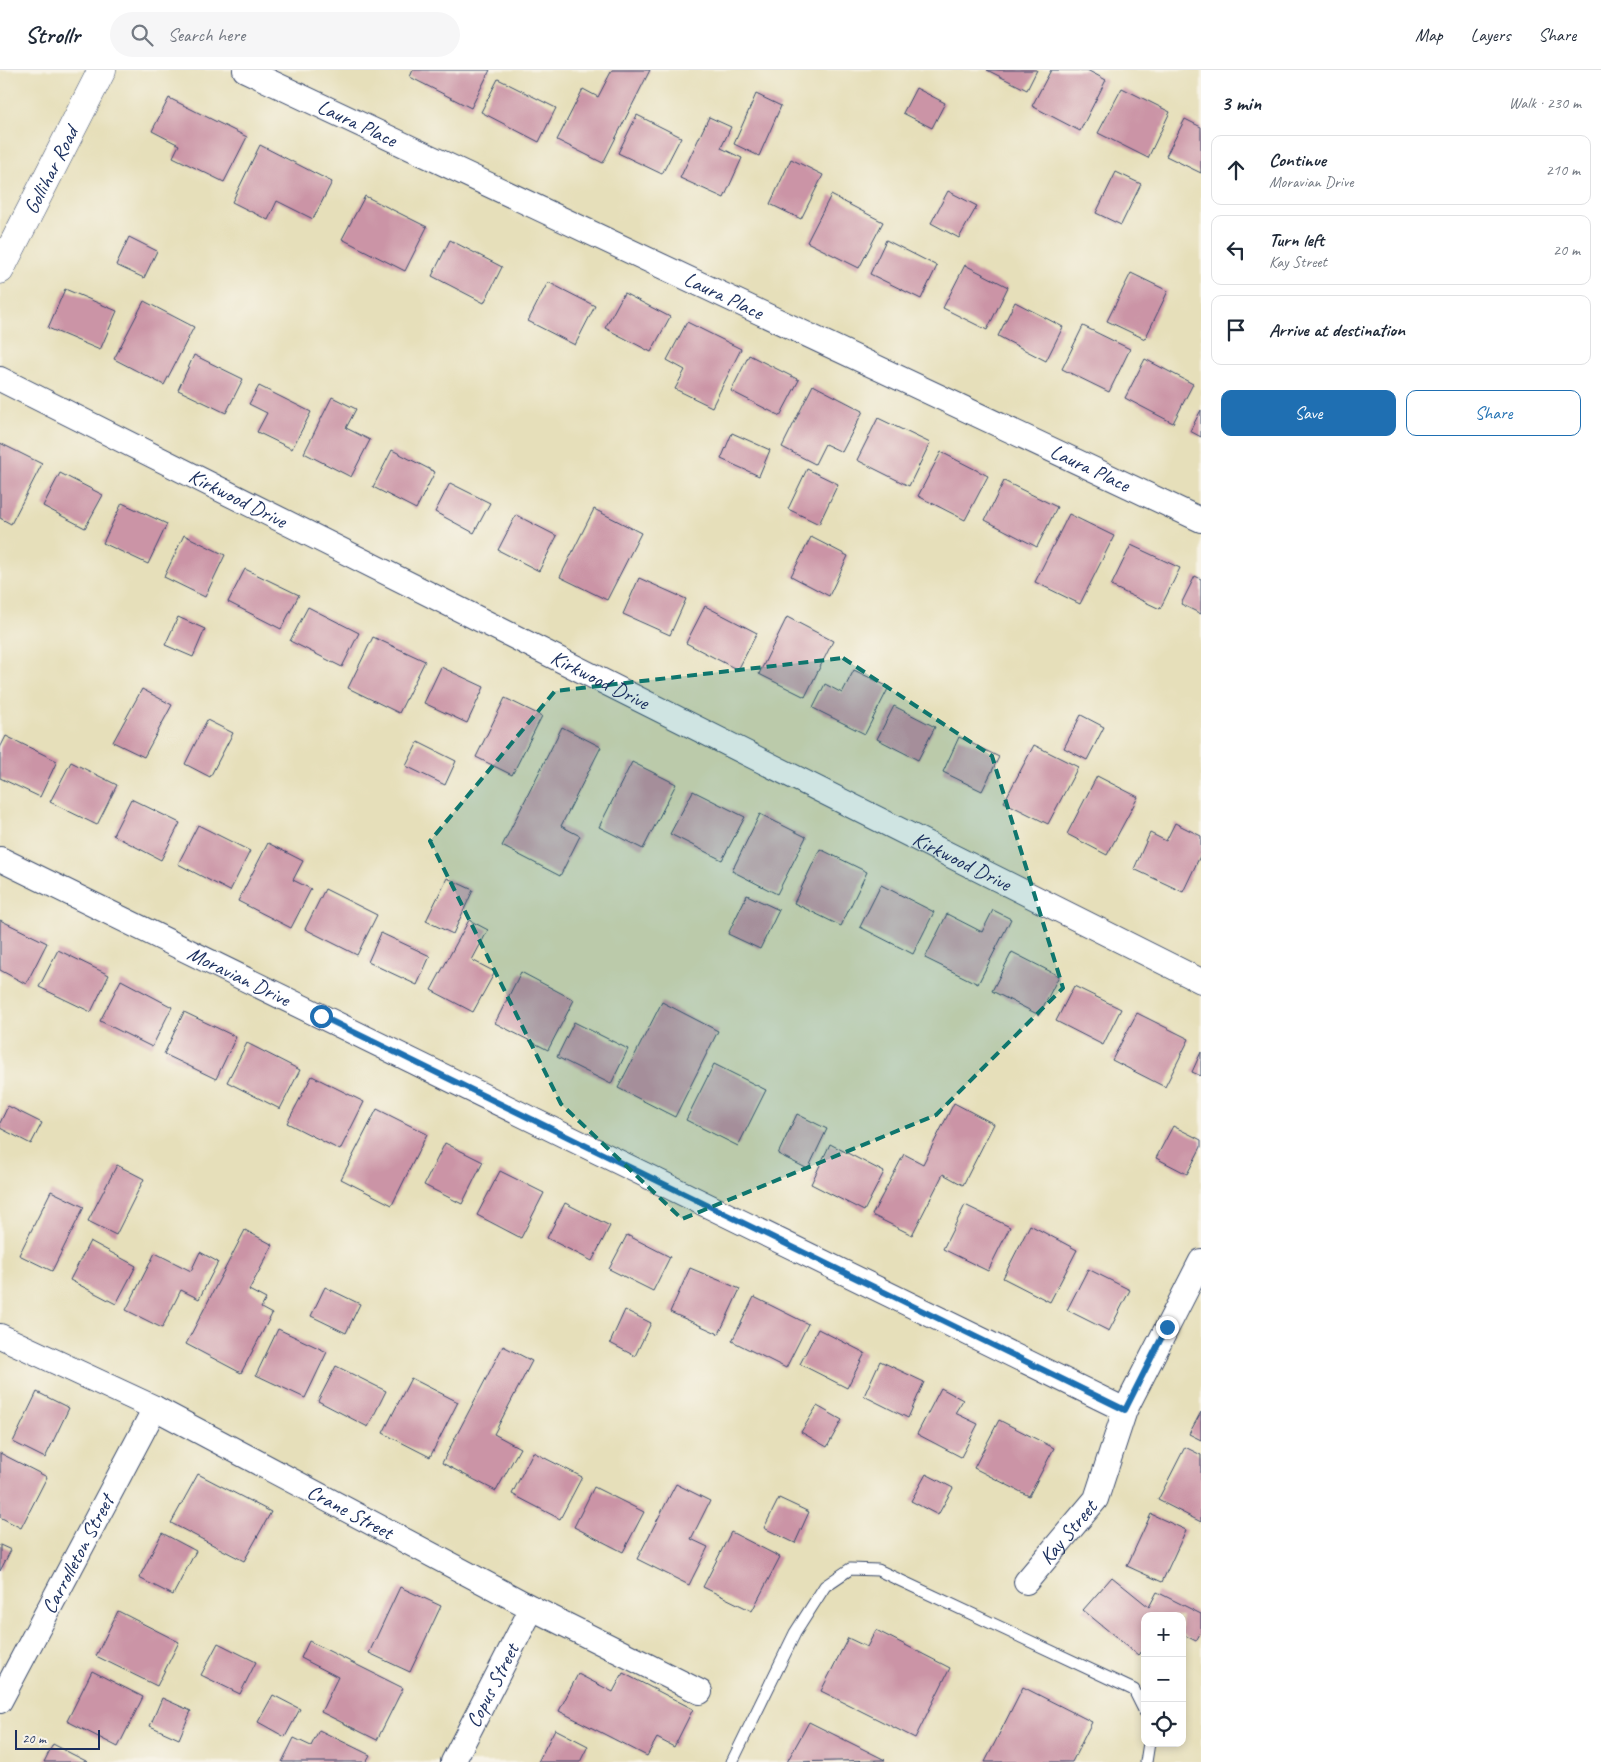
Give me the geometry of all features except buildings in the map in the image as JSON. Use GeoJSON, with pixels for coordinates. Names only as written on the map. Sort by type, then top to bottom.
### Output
{"type":"FeatureCollection","features":[{"type":"Feature","properties":{"kind":"main road","name":"Gollihar Road"},"geometry":{"type":"LineString","coordinates":[[0,270],[102,70]]}},
{"type":"Feature","properties":{"kind":"street","name":"Laura Place"},"geometry":{"type":"LineString","coordinates":[[245,70],[1201,520]]}},
{"type":"Feature","properties":{"kind":"street","name":"Kirkwood Drive"},"geometry":{"type":"LineString","coordinates":[[0,379],[1201,981]]}},
{"type":"Feature","properties":{"kind":"street","name":"Moravian Drive"},"geometry":{"type":"LineString","coordinates":[[0,858],[1125,1410]]}},
{"type":"Feature","properties":{"kind":"street","name":"Kay Street"},"geometry":{"type":"LineString","coordinates":[[1026,1582],[1096,1499],[1125,1410],[1201,1260]]}},
{"type":"Feature","properties":{"kind":"street","name":"Crane Street"},"geometry":{"type":"LineString","coordinates":[[0,1336],[155,1408],[532,1608],[700,1692]]}},
{"type":"Feature","properties":{"kind":"street","name":"Carrolleton Street"},"geometry":{"type":"LineString","coordinates":[[0,1701],[155,1408]]}},
{"type":"Feature","properties":{"kind":"street","name":"Copus Street"},"geometry":{"type":"LineString","coordinates":[[453,1762],[532,1608]]}},
{"type":"Feature","properties":{"kind":"lane"},"geometry":{"type":"LineString","coordinates":[[732,1762],[795,1633],[825,1586],[850,1569],[878,1570],[1134,1690],[1141,1704]]}},
{"type":"Feature","properties":{"kind":"lane"},"geometry":{"type":"LineString","coordinates":[[1146,1762],[1148,1747]]}},
{"type":"Feature","properties":{"kind":"highlighted area"},"geometry":{"type":"Polygon","coordinates":[[[843,658],[992,756],[1063,988],[936,1115],[682,1219],[561,1104],[430,841],[555,691],[843,658]]]}},
{"type":"Feature","properties":{"kind":"route"},"geometry":{"type":"LineString","coordinates":[[321,1016],[1125,1410],[1167,1327]]}}]}
